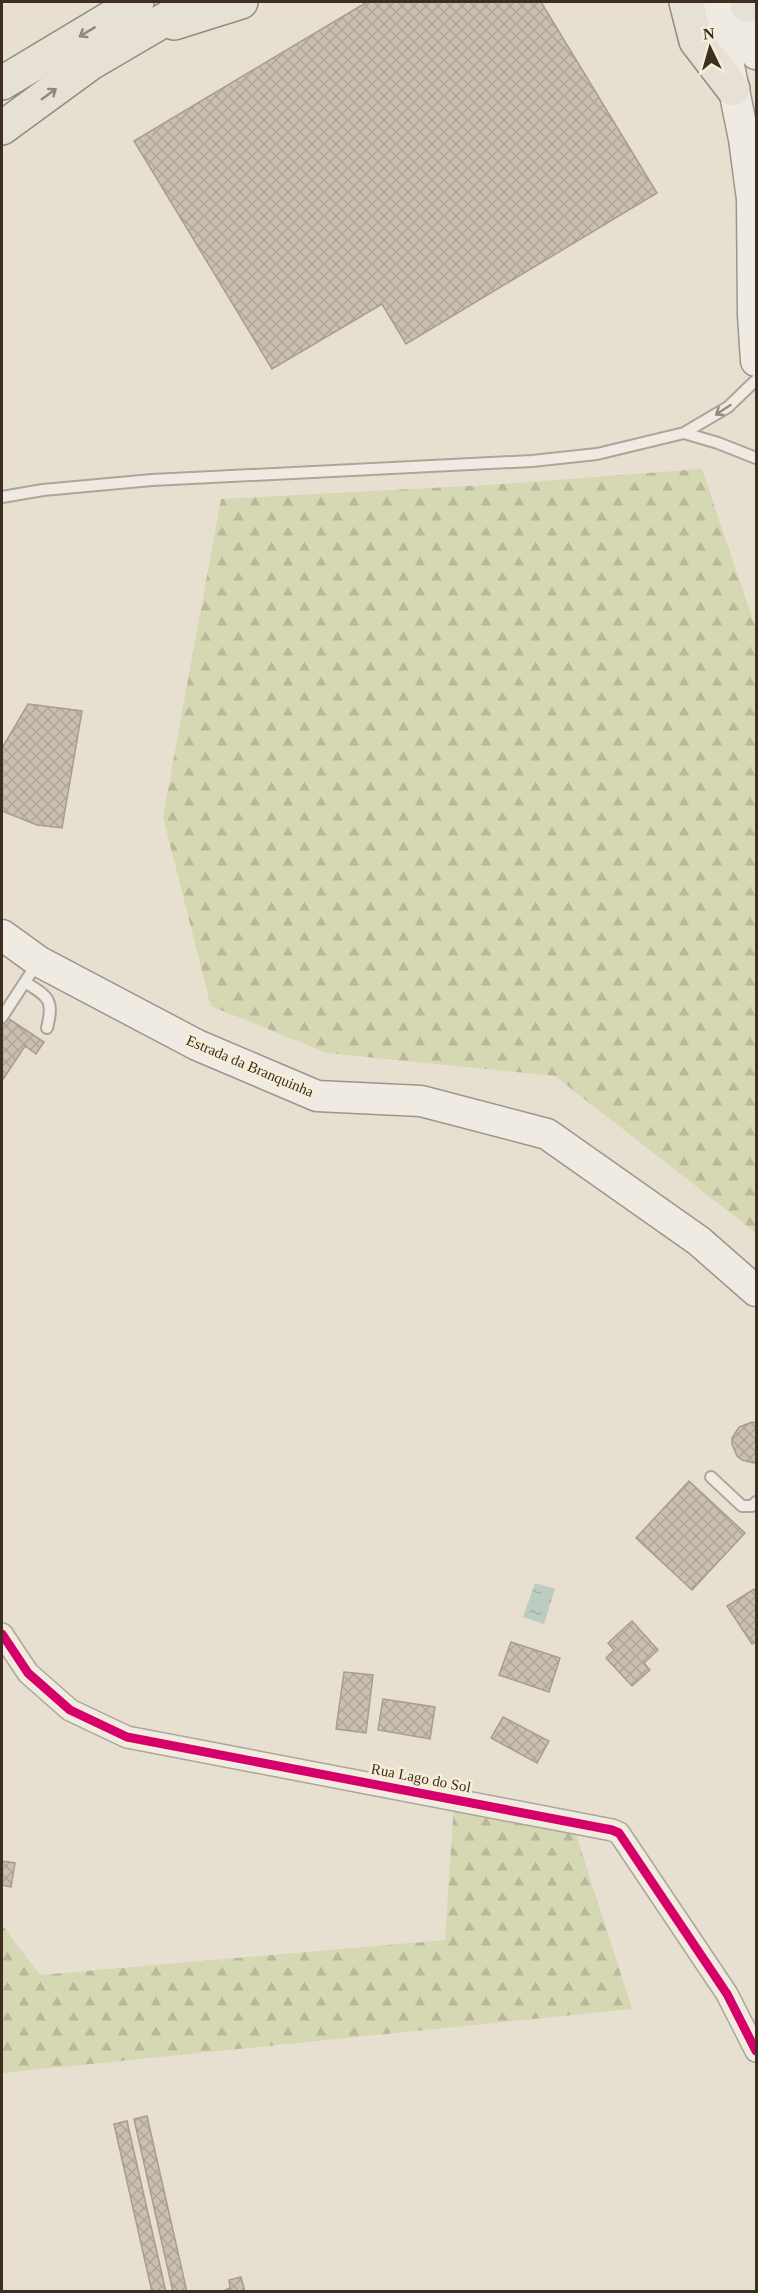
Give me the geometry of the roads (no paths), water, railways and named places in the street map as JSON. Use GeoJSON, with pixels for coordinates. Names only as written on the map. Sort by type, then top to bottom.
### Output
{"type":"FeatureCollection","features":[{"type":"Feature","properties":{"kind":"main road"},"geometry":{"type":"LineString","coordinates":[[2,83],[133,11],[195,2]]}},
{"type":"Feature","properties":{"kind":"main road"},"geometry":{"type":"LineString","coordinates":[[2,128],[91,63],[133,11],[241,2]]}},
{"type":"Feature","properties":{"kind":"main road"},"geometry":{"type":"LineString","coordinates":[[686,2],[696,41],[733,89]]}},
{"type":"Feature","properties":{"kind":"main road"},"geometry":{"type":"LineString","coordinates":[[739,2],[733,89],[744,139],[752,199],[753,315],[756,361]]}},
{"type":"Feature","properties":{"kind":"main road"},"geometry":{"type":"LineString","coordinates":[[739,2],[756,54]]}},
{"type":"Feature","properties":{"kind":"main road","name":"Estrada da Branquinha"},"geometry":{"type":"LineString","coordinates":[[2,935],[32,972],[317,1096],[421,1101],[547,1134],[699,1241],[756,1291]]}},
{"type":"Feature","properties":{"kind":"street","name":"Rua Lago do Sol"},"geometry":{"type":"LineString","coordinates":[[2,1634],[28,1673],[70,1710],[127,1737],[619,1833],[727,1994],[756,2051]]}},
{"type":"Feature","properties":{"kind":"lane"},"geometry":{"type":"LineString","coordinates":[[2,497],[43,490],[152,480],[532,461],[597,454],[684,433],[728,407],[756,380]]}},
{"type":"Feature","properties":{"kind":"lane"},"geometry":{"type":"LineString","coordinates":[[684,433],[718,442],[756,458]]}},
{"type":"Feature","properties":{"kind":"lane"},"geometry":{"type":"LineString","coordinates":[[2,1017],[32,972]]}},
{"type":"Feature","properties":{"kind":"lane"},"geometry":{"type":"LineString","coordinates":[[32,972],[42,993],[50,1002],[51,1011],[47,1028]]}},
{"type":"Feature","properties":{"kind":"lane"},"geometry":{"type":"LineString","coordinates":[[711,1477],[742,1506],[752,1506],[756,1502]]}},
{"type":"Feature","properties":{"kind":"water"},"geometry":{"type":"Polygon","coordinates":[[[535,1583],[555,1589],[544,1624],[523,1617],[535,1583]]]}}]}
